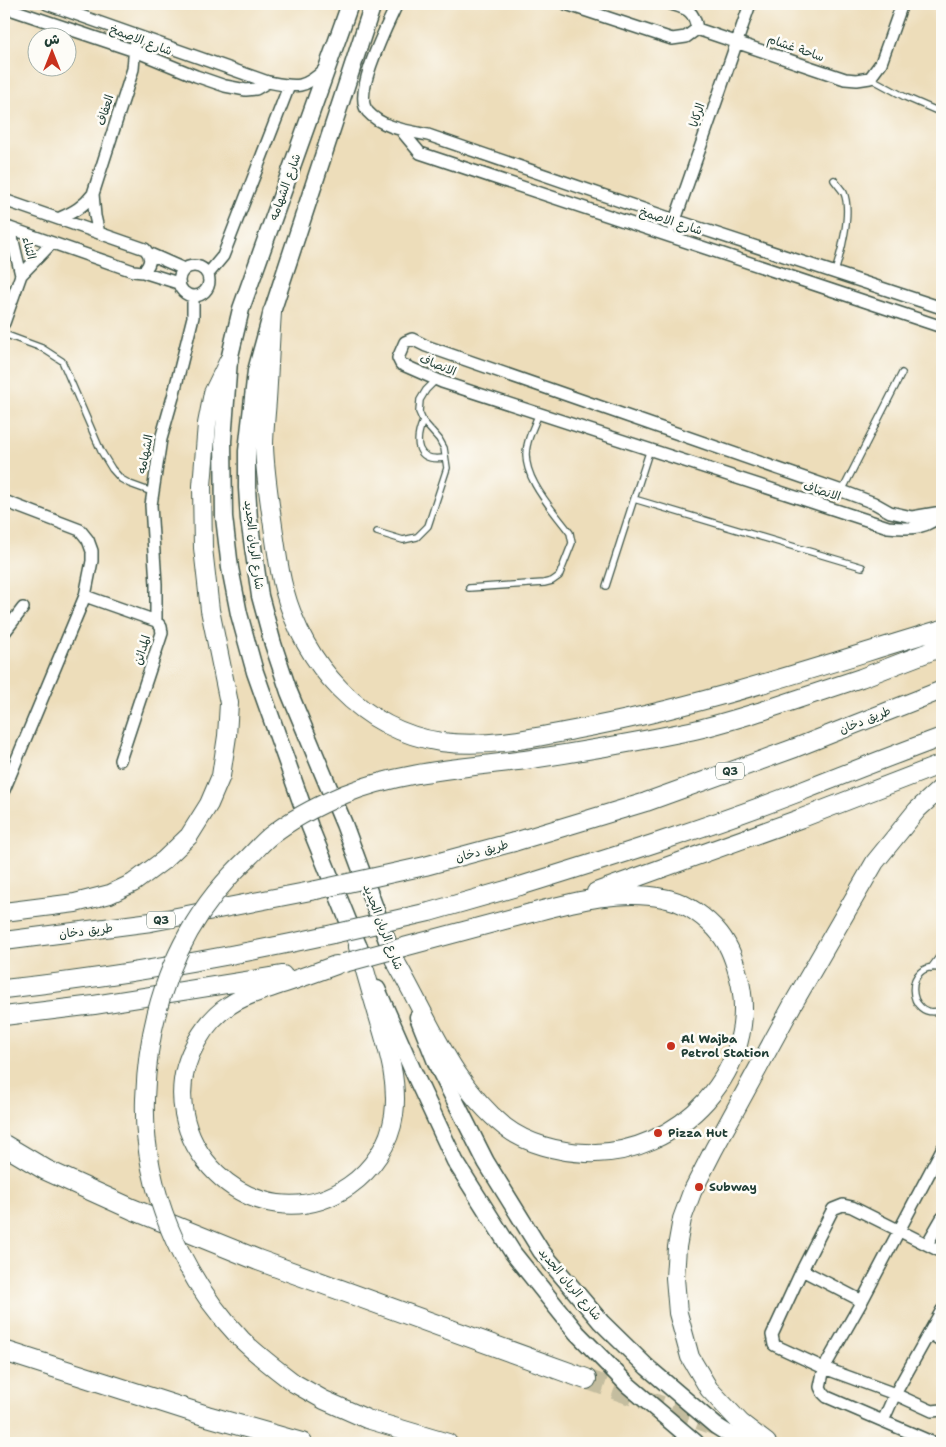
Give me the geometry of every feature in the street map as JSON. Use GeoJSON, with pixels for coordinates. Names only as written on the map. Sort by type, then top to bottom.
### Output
{"type":"FeatureCollection","features":[{"type":"Feature","properties":{"kind":"highway"},"geometry":{"type":"LineString","coordinates":[[4,1145],[46,1170],[132,1209],[258,1260],[586,1379]]}},
{"type":"Feature","properties":{"kind":"highway"},"geometry":{"type":"LineString","coordinates":[[4,1351],[208,1416],[302,1443]]}},
{"type":"Feature","properties":{"kind":"main road","name":"شارع الشهامه"},"geometry":{"type":"LineString","coordinates":[[272,312],[373,4]]}},
{"type":"Feature","properties":{"kind":"main road","name":"شارع الشهامه"},"geometry":{"type":"LineString","coordinates":[[229,360],[242,309],[329,65],[347,8]]}},
{"type":"Feature","properties":{"kind":"main road"},"geometry":{"type":"LineString","coordinates":[[272,312],[264,444],[267,486],[283,588],[300,633],[316,661],[342,692],[361,708],[380,720],[411,734],[439,741],[474,744],[510,742],[601,725],[752,688],[942,629]]}},
{"type":"Feature","properties":{"kind":"main road","name":"شارع الريان الجديد"},"geometry":{"type":"LineString","coordinates":[[272,312],[256,371],[247,451],[248,519],[260,596],[289,692],[344,824],[394,959],[442,1075],[486,1162],[541,1251],[601,1322],[647,1366],[716,1426],[743,1443]]}},
{"type":"Feature","properties":{"kind":"main road"},"geometry":{"type":"LineString","coordinates":[[4,912],[75,903],[110,894],[133,883],[164,860],[189,836],[208,804],[221,776],[227,736],[229,703],[210,610],[203,548],[202,486],[207,424],[213,393],[229,360]]}},
{"type":"Feature","properties":{"kind":"main road","name":"شارع الريان الجديد"},"geometry":{"type":"LineString","coordinates":[[229,360],[224,441],[224,517],[230,568],[239,614],[255,672],[291,775],[358,947],[455,1161],[513,1253],[577,1334],[628,1385],[696,1443]]}},
{"type":"Feature","properties":{"kind":"main road"},"geometry":{"type":"LineString","coordinates":[[448,1443],[366,1419],[324,1400],[294,1383],[243,1341],[220,1314],[193,1277],[181,1253],[164,1213],[153,1175],[146,1142],[144,1108],[146,1073],[156,1009],[168,971],[192,926],[213,894],[231,873],[270,836],[293,820],[330,801],[379,782],[683,732],[762,711],[861,678],[942,646]]}},
{"type":"Feature","properties":{"kind":"main road","name":"طريق دخان"},"geometry":{"type":"LineString","coordinates":[[4,941],[151,922],[316,890],[425,866],[514,842],[646,802],[795,748],[942,690]]}},
{"type":"Feature","properties":{"kind":"main road"},"geometry":{"type":"LineString","coordinates":[[4,989],[142,970],[259,951],[429,912],[646,847],[796,793],[942,737]]}},
{"type":"Feature","properties":{"kind":"main road"},"geometry":{"type":"LineString","coordinates":[[358,947],[394,1074],[395,1100],[392,1127],[380,1154],[370,1168],[344,1190],[318,1201],[298,1204],[279,1205],[250,1196],[230,1185],[211,1170],[196,1149],[184,1119],[182,1092],[186,1062],[200,1035],[229,1005],[340,964],[531,913],[556,906],[793,821],[942,764]]}},
{"type":"Feature","properties":{"kind":"main road"},"geometry":{"type":"LineString","coordinates":[[767,1443],[741,1423],[709,1389],[690,1357],[678,1313],[675,1278],[677,1247],[682,1219],[692,1192],[714,1149],[793,1004],[875,862],[917,810],[942,787]]}},
{"type":"Feature","properties":{"kind":"main road"},"geometry":{"type":"LineString","coordinates":[[394,959],[413,991],[440,1046],[473,1097],[507,1128],[526,1138],[570,1152],[595,1153],[615,1151],[650,1142],[679,1125],[705,1103],[723,1078],[737,1050],[742,1034],[743,1002],[742,987],[733,954],[723,937],[710,923],[681,903],[665,898],[648,895],[629,895],[605,897],[556,906]]}},
{"type":"Feature","properties":{"kind":"main road"},"geometry":{"type":"LineString","coordinates":[[4,1016],[94,1005],[242,982],[340,964]]}},
{"type":"Feature","properties":{"kind":"street","name":"شارع الاصمخ"},"geometry":{"type":"LineString","coordinates":[[46,4],[268,82],[301,86],[314,80],[329,65]]}},
{"type":"Feature","properties":{"kind":"street","name":"شارع الاصمخ"},"geometry":{"type":"LineString","coordinates":[[397,4],[367,73],[364,103],[366,110],[375,119],[400,129],[428,135],[675,220],[942,308]]}},
{"type":"Feature","properties":{"kind":"street"},"geometry":{"type":"LineString","coordinates":[[566,4],[672,39],[686,38],[697,29],[695,17],[688,10],[671,4]]}},
{"type":"Feature","properties":{"kind":"street","name":"الركايا"},"geometry":{"type":"LineString","coordinates":[[670,235],[750,4]]}},
{"type":"Feature","properties":{"kind":"street"},"geometry":{"type":"LineString","coordinates":[[870,78],[881,63],[902,4]]}},
{"type":"Feature","properties":{"kind":"street","name":"شارع الاصمخ"},"geometry":{"type":"LineString","coordinates":[[4,7],[135,51],[225,86],[246,90],[256,89],[268,82]]}},
{"type":"Feature","properties":{"kind":"street","name":"ساحة غشام"},"geometry":{"type":"LineString","coordinates":[[697,29],[846,79],[870,78]]}},
{"type":"Feature","properties":{"kind":"street","name":"العفاف"},"geometry":{"type":"LineString","coordinates":[[60,218],[75,212],[86,204],[93,194],[133,69],[135,51],[133,33]]}},
{"type":"Feature","properties":{"kind":"street"},"geometry":{"type":"LineString","coordinates":[[208,274],[223,256],[289,86]]}},
{"type":"Feature","properties":{"kind":"street","name":"شارع الاصمخ"},"geometry":{"type":"LineString","coordinates":[[400,129],[420,153],[942,327]]}},
{"type":"Feature","properties":{"kind":"street","name":"العفاف"},"geometry":{"type":"LineString","coordinates":[[93,194],[99,233]]}},
{"type":"Feature","properties":{"kind":"street"},"geometry":{"type":"LineString","coordinates":[[4,200],[145,248],[150,254],[184,269]]}},
{"type":"Feature","properties":{"kind":"street"},"geometry":{"type":"LineString","coordinates":[[7,227],[134,271],[178,283]]}},
{"type":"Feature","properties":{"kind":"street","name":"الثناء"},"geometry":{"type":"LineString","coordinates":[[7,227],[21,275]]}},
{"type":"Feature","properties":{"kind":"street","name":"الثناء"},"geometry":{"type":"LineString","coordinates":[[4,323],[21,275],[52,244]]}},
{"type":"Feature","properties":{"kind":"street"},"geometry":{"type":"LineString","coordinates":[[143,272],[150,262],[150,254]]}},
{"type":"Feature","properties":{"kind":"street"},"geometry":{"type":"LineString","coordinates":[[194,265],[204,269],[208,274],[207,289],[203,293],[193,296],[183,292],[178,283],[180,272],[194,265]]}},
{"type":"Feature","properties":{"kind":"street","name":"الشهامه"},"geometry":{"type":"LineString","coordinates":[[156,621],[152,492],[161,439],[193,317],[193,296]]}},
{"type":"Feature","properties":{"kind":"street","name":"الانصاف"},"geometry":{"type":"LineString","coordinates":[[412,339],[426,346],[842,491],[874,503],[890,512],[912,517],[942,512],[936,521],[918,528],[888,527],[442,382],[401,364],[398,358],[400,350],[404,342],[412,339]]}},
{"type":"Feature","properties":{"kind":"street"},"geometry":{"type":"LineString","coordinates":[[4,501],[80,530],[88,540],[92,551],[92,561],[85,596],[4,790]]}},
{"type":"Feature","properties":{"kind":"street","name":"المدائن"},"geometry":{"type":"LineString","coordinates":[[85,596],[156,621],[161,627],[162,633],[120,760]]}},
{"type":"Feature","properties":{"kind":"street"},"geometry":{"type":"LineString","coordinates":[[4,633],[23,608]]}},
{"type":"Feature","properties":{"kind":"street"},"geometry":{"type":"LineString","coordinates":[[934,1443],[827,1397],[820,1387],[824,1368],[862,1301],[942,1149]]}},
{"type":"Feature","properties":{"kind":"street"},"geometry":{"type":"LineString","coordinates":[[942,1252],[852,1207],[843,1206],[833,1209],[772,1335],[774,1345],[824,1368],[895,1394],[932,1411],[942,1410]]}},
{"type":"Feature","properties":{"kind":"street"},"geometry":{"type":"LineString","coordinates":[[926,1244],[942,1218]]}},
{"type":"Feature","properties":{"kind":"street"},"geometry":{"type":"LineString","coordinates":[[802,1270],[862,1301]]}},
{"type":"Feature","properties":{"kind":"street"},"geometry":{"type":"LineString","coordinates":[[883,1421],[895,1394],[942,1310]]}},
{"type":"Feature","properties":{"kind":"street"},"geometry":{"type":"LineString","coordinates":[[929,1332],[942,1340]]}},
{"type":"Feature","properties":{"kind":"lane"},"geometry":{"type":"LineString","coordinates":[[870,78],[904,97],[942,113]]}},
{"type":"Feature","properties":{"kind":"lane"},"geometry":{"type":"LineString","coordinates":[[834,180],[844,194],[846,216],[843,245],[835,272]]}},
{"type":"Feature","properties":{"kind":"lane"},"geometry":{"type":"LineString","coordinates":[[4,334],[42,348],[62,361],[101,451],[112,469],[126,482],[152,492]]}},
{"type":"Feature","properties":{"kind":"lane"},"geometry":{"type":"LineString","coordinates":[[842,491],[902,373]]}},
{"type":"Feature","properties":{"kind":"lane"},"geometry":{"type":"LineString","coordinates":[[377,532],[403,540],[417,537],[428,526],[447,468],[444,448],[439,439],[422,421],[419,412],[420,400],[426,390],[437,379]]}},
{"type":"Feature","properties":{"kind":"lane"},"geometry":{"type":"LineString","coordinates":[[469,588],[552,581],[559,576],[572,543],[570,533],[531,478],[526,463],[526,447],[539,413]]}},
{"type":"Feature","properties":{"kind":"lane"},"geometry":{"type":"LineString","coordinates":[[422,421],[418,439],[420,450],[426,456],[444,458]]}},
{"type":"Feature","properties":{"kind":"lane"},"geometry":{"type":"LineString","coordinates":[[606,586],[650,449]]}},
{"type":"Feature","properties":{"kind":"lane"},"geometry":{"type":"LineString","coordinates":[[634,499],[862,567]]}},
{"type":"Feature","properties":{"kind":"lane"},"geometry":{"type":"LineString","coordinates":[[942,954],[931,968],[919,974],[913,987],[915,1000],[925,1010],[942,1010]]}},
{"type":"Feature","properties":{"kind":"lane"},"geometry":{"type":"LineString","coordinates":[[931,968],[942,969]]}},
{"type":"Feature","properties":{"kind":"tunnel"},"geometry":{"type":"LineString","coordinates":[[586,1379],[720,1427]]}},
{"type":"Feature","properties":{"kind":"place","name":"Al Wajba Petrol Station"},"geometry":{"type":"Point","coordinates":[671,1046]}},
{"type":"Feature","properties":{"kind":"place","name":"Pizza Hut"},"geometry":{"type":"Point","coordinates":[658,1133]}},
{"type":"Feature","properties":{"kind":"place","name":"Subway"},"geometry":{"type":"Point","coordinates":[699,1187]}}]}
